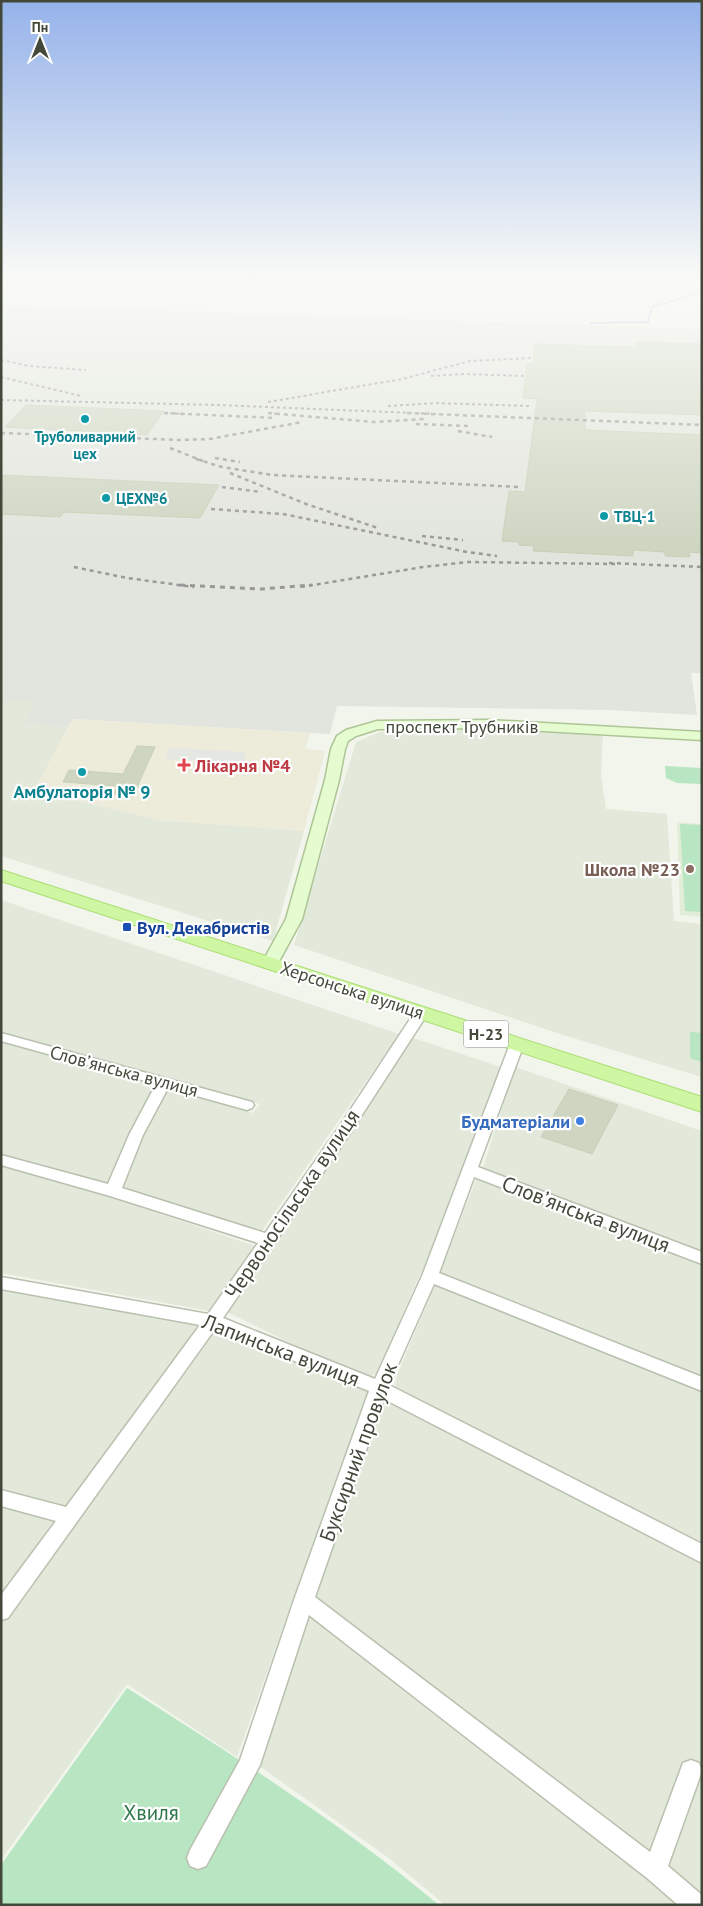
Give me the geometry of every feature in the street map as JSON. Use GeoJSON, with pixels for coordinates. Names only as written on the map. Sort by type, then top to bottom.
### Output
{"type":"FeatureCollection","features":[{"type":"Feature","properties":{"kind":"main road","name":"проспект Трубників"},"geometry":{"type":"LineString","coordinates":[[270,963],[294,920],[332,780],[338,749],[342,739],[351,732],[377,725],[489,724],[702,736]]}},
{"type":"Feature","properties":{"kind":"main road","name":"Херсонська вулиця"},"geometry":{"type":"LineString","coordinates":[[1,875],[702,1105]]}},
{"type":"Feature","properties":{"kind":"street","name":"Червоносільська вулиця"},"geometry":{"type":"LineString","coordinates":[[1,1611],[212,1321],[421,1013]]}},
{"type":"Feature","properties":{"kind":"street","name":"Словʼянська вулиця"},"geometry":{"type":"LineString","coordinates":[[1,1037],[247,1105]]}},
{"type":"Feature","properties":{"kind":"street","name":"Буксирний провулок"},"geometry":{"type":"LineString","coordinates":[[198,1858],[249,1765],[304,1600],[379,1388],[430,1276],[517,1044]]}},
{"type":"Feature","properties":{"kind":"street"},"geometry":{"type":"LineString","coordinates":[[113,1191],[136,1135],[164,1082]]}},
{"type":"Feature","properties":{"kind":"street"},"geometry":{"type":"LineString","coordinates":[[1,1160],[113,1191],[267,1240]]}},
{"type":"Feature","properties":{"kind":"street","name":"Словʼянська вулиця"},"geometry":{"type":"LineString","coordinates":[[470,1170],[702,1258]]}},
{"type":"Feature","properties":{"kind":"street"},"geometry":{"type":"LineString","coordinates":[[430,1276],[702,1384]]}},
{"type":"Feature","properties":{"kind":"street","name":"Лапинська вулиця"},"geometry":{"type":"LineString","coordinates":[[1,1282],[212,1321],[379,1388],[702,1554]]}},
{"type":"Feature","properties":{"kind":"street"},"geometry":{"type":"LineString","coordinates":[[1,1498],[71,1517]]}},
{"type":"Feature","properties":{"kind":"street"},"geometry":{"type":"LineString","coordinates":[[304,1600],[655,1870],[696,1905]]}},
{"type":"Feature","properties":{"kind":"street"},"geometry":{"type":"LineString","coordinates":[[655,1870],[691,1771]]}},
{"type":"Feature","properties":{"kind":"shaded area"},"geometry":{"type":"Polygon","coordinates":[[[1,367],[702,367],[702,673],[691,673],[697,715],[609,710],[337,706],[330,734],[73,719],[68,727],[25,725],[36,702],[1,702],[1,367]]]}},
{"type":"Feature","properties":{"kind":"shaded area"},"geometry":{"type":"Polygon","coordinates":[[[1,702],[36,702],[26,725],[68,727],[37,786],[63,797],[159,820],[304,831],[273,941],[1,856],[1,702]]]}},
{"type":"Feature","properties":{"kind":"shaded area","name":"Лікарня №4"},"geometry":{"type":"Polygon","coordinates":[[[73,719],[310,733],[305,749],[325,751],[304,831],[159,820],[63,797],[36,786],[73,719]]]}},
{"type":"Feature","properties":{"kind":"shaded area"},"geometry":{"type":"Polygon","coordinates":[[[454,726],[603,732],[601,776],[606,809],[667,814],[674,921],[702,924],[702,1077],[560,1034],[294,945],[356,742],[380,732],[454,726]]]}},
{"type":"Feature","properties":{"kind":"shaded area"},"geometry":{"type":"Polygon","coordinates":[[[170,748],[246,752],[243,763],[165,759],[170,748]]]}},
{"type":"Feature","properties":{"kind":"shaded area","name":"Школа №23"},"geometry":{"type":"Polygon","coordinates":[[[677,822],[702,824],[702,917],[680,915],[677,822]]]}},
{"type":"Feature","properties":{"kind":"shaded area"},"geometry":{"type":"Polygon","coordinates":[[[1,900],[399,1034],[259,1235],[117,1188],[164,1086],[253,1113],[260,1104],[1,1034],[1,900]]]}},
{"type":"Feature","properties":{"kind":"shaded area"},"geometry":{"type":"Polygon","coordinates":[[[410,1037],[504,1068],[465,1172],[377,1373],[371,1376],[356,1375],[227,1312],[410,1037]]]}},
{"type":"Feature","properties":{"kind":"shaded area"},"geometry":{"type":"Polygon","coordinates":[[[1,1040],[157,1084],[112,1186],[1,1157],[1,1040]]]}},
{"type":"Feature","properties":{"kind":"shaded area"},"geometry":{"type":"Polygon","coordinates":[[[515,1067],[702,1131],[702,1253],[482,1171],[515,1067]]]}},
{"type":"Feature","properties":{"kind":"shaded area"},"geometry":{"type":"Polygon","coordinates":[[[1,1163],[45,1175],[255,1246],[209,1311],[1,1273],[1,1163]]]}},
{"type":"Feature","properties":{"kind":"shaded area"},"geometry":{"type":"Polygon","coordinates":[[[477,1177],[702,1264],[702,1378],[440,1273],[477,1177]]]}},
{"type":"Feature","properties":{"kind":"shaded area"},"geometry":{"type":"Polygon","coordinates":[[[436,1283],[702,1388],[702,1547],[408,1397],[395,1387],[397,1375],[436,1283]]]}},
{"type":"Feature","properties":{"kind":"shaded area"},"geometry":{"type":"Polygon","coordinates":[[[1,1290],[197,1326],[72,1507],[1,1488],[1,1290]]]}},
{"type":"Feature","properties":{"kind":"shaded area"},"geometry":{"type":"Polygon","coordinates":[[[217,1328],[372,1392],[294,1596],[237,1757],[127,1684],[1,1860],[1,1623],[217,1328]]]}},
{"type":"Feature","properties":{"kind":"shaded area"},"geometry":{"type":"Polygon","coordinates":[[[385,1396],[702,1561],[702,1900],[311,1599],[385,1396]]]}},
{"type":"Feature","properties":{"kind":"shaded area"},"geometry":{"type":"Polygon","coordinates":[[[1,1503],[63,1522],[1,1605],[1,1503]]]}},
{"type":"Feature","properties":{"kind":"shaded area"},"geometry":{"type":"Polygon","coordinates":[[[308,1608],[692,1905],[445,1905],[390,1859],[255,1763],[308,1608]]]}},
{"type":"Feature","properties":{"kind":"green space"},"geometry":{"type":"Polygon","coordinates":[[[665,766],[702,768],[702,784],[677,783],[666,778],[665,766]]]}},
{"type":"Feature","properties":{"kind":"green space","name":"Школа №23"},"geometry":{"type":"Polygon","coordinates":[[[680,824],[702,825],[702,912],[685,911],[680,824]]]}},
{"type":"Feature","properties":{"kind":"green space"},"geometry":{"type":"Polygon","coordinates":[[[690,1032],[702,1033],[702,1062],[690,1058],[690,1032]]]}},
{"type":"Feature","properties":{"kind":"green space","name":"Хвиля"},"geometry":{"type":"Polygon","coordinates":[[[127,1688],[325,1818],[439,1905],[1,1905],[1,1865],[127,1688]]]}},
{"type":"Feature","properties":{"kind":"building","name":"ТВЦ-1"},"geometry":{"type":"Polygon","coordinates":[[[527,367],[702,367],[702,415],[585,411],[585,430],[702,435],[702,553],[689,552],[690,557],[665,556],[665,552],[633,550],[633,556],[533,551],[534,546],[519,545],[519,542],[502,541],[509,491],[525,492],[537,399],[523,398],[527,367]]]}},
{"type":"Feature","properties":{"kind":"building","name":"Труболиварний цех"},"geometry":{"type":"Polygon","coordinates":[[[26,405],[164,411],[147,435],[5,427],[26,405]]]}},
{"type":"Feature","properties":{"kind":"building","name":"ЦЕХ№6"},"geometry":{"type":"Polygon","coordinates":[[[1,475],[219,485],[200,518],[64,512],[60,517],[1,514],[1,475]]]}},
{"type":"Feature","properties":{"kind":"building"},"geometry":{"type":"Polygon","coordinates":[[[137,746],[155,747],[133,796],[113,794],[118,786],[63,782],[69,770],[123,774],[137,746]]]}},
{"type":"Feature","properties":{"kind":"building","name":"Будматеріали"},"geometry":{"type":"Polygon","coordinates":[[[569,1089],[618,1105],[592,1154],[541,1137],[569,1089]]]}},
{"type":"Feature","properties":{"kind":"railway"},"geometry":{"type":"LineString","coordinates":[[42,367],[86,370]]}},
{"type":"Feature","properties":{"kind":"railway"},"geometry":{"type":"LineString","coordinates":[[268,402],[402,379],[448,367]]}},
{"type":"Feature","properties":{"kind":"railway"},"geometry":{"type":"LineString","coordinates":[[431,376],[463,374],[526,376]]}},
{"type":"Feature","properties":{"kind":"railway"},"geometry":{"type":"LineString","coordinates":[[1,377],[81,396]]}},
{"type":"Feature","properties":{"kind":"railway"},"geometry":{"type":"LineString","coordinates":[[1,400],[218,405],[437,414]]}},
{"type":"Feature","properties":{"kind":"railway"},"geometry":{"type":"LineString","coordinates":[[388,406],[436,403],[529,406]]}},
{"type":"Feature","properties":{"kind":"railway"},"geometry":{"type":"LineString","coordinates":[[187,414],[164,413],[276,418]]}},
{"type":"Feature","properties":{"kind":"railway"},"geometry":{"type":"LineString","coordinates":[[280,414],[268,413],[374,422],[425,419]]}},
{"type":"Feature","properties":{"kind":"railway"},"geometry":{"type":"LineString","coordinates":[[407,413],[702,425]]}},
{"type":"Feature","properties":{"kind":"railway"},"geometry":{"type":"LineString","coordinates":[[1,433],[180,440],[210,439],[302,422]]}},
{"type":"Feature","properties":{"kind":"railway"},"geometry":{"type":"LineString","coordinates":[[416,424],[469,426]]}},
{"type":"Feature","properties":{"kind":"railway"},"geometry":{"type":"LineString","coordinates":[[458,431],[492,437]]}},
{"type":"Feature","properties":{"kind":"railway"},"geometry":{"type":"LineString","coordinates":[[170,448],[203,461]]}},
{"type":"Feature","properties":{"kind":"railway"},"geometry":{"type":"LineString","coordinates":[[215,458],[240,462]]}},
{"type":"Feature","properties":{"kind":"railway"},"geometry":{"type":"LineString","coordinates":[[196,459],[222,467],[272,475],[520,487]]}},
{"type":"Feature","properties":{"kind":"railway"},"geometry":{"type":"LineString","coordinates":[[230,473],[306,504],[378,528]]}},
{"type":"Feature","properties":{"kind":"railway"},"geometry":{"type":"LineString","coordinates":[[222,487],[262,492]]}},
{"type":"Feature","properties":{"kind":"railway"},"geometry":{"type":"LineString","coordinates":[[211,509],[283,514],[467,552],[497,556]]}},
{"type":"Feature","properties":{"kind":"railway"},"geometry":{"type":"LineString","coordinates":[[422,536],[463,540]]}},
{"type":"Feature","properties":{"kind":"railway"},"geometry":{"type":"LineString","coordinates":[[301,587],[423,567],[468,562],[615,564]]}},
{"type":"Feature","properties":{"kind":"railway"},"geometry":{"type":"LineString","coordinates":[[609,563],[702,567]]}},
{"type":"Feature","properties":{"kind":"railway"},"geometry":{"type":"LineString","coordinates":[[74,567],[127,578],[194,587]]}},
{"type":"Feature","properties":{"kind":"railway"},"geometry":{"type":"LineString","coordinates":[[180,585],[261,589],[312,585]]}},
{"type":"Feature","properties":{"kind":"place","name":"Труболиварний цех"},"geometry":{"type":"Point","coordinates":[85,419]}},
{"type":"Feature","properties":{"kind":"place","name":"ЦЕХ№6"},"geometry":{"type":"Point","coordinates":[106,498]}},
{"type":"Feature","properties":{"kind":"place","name":"ТВЦ-1"},"geometry":{"type":"Point","coordinates":[604,516]}},
{"type":"Feature","properties":{"kind":"place","name":"Лікарня №4"},"geometry":{"type":"Point","coordinates":[184,765]}},
{"type":"Feature","properties":{"kind":"place","name":"Амбулаторія № 9"},"geometry":{"type":"Point","coordinates":[82,772]}},
{"type":"Feature","properties":{"kind":"place","name":"Школа №23"},"geometry":{"type":"Point","coordinates":[690,869]}},
{"type":"Feature","properties":{"kind":"place","name":"Вул. Декабристів"},"geometry":{"type":"Point","coordinates":[127,927]}},
{"type":"Feature","properties":{"kind":"place","name":"Будматеріали"},"geometry":{"type":"Point","coordinates":[580,1121]}}]}
